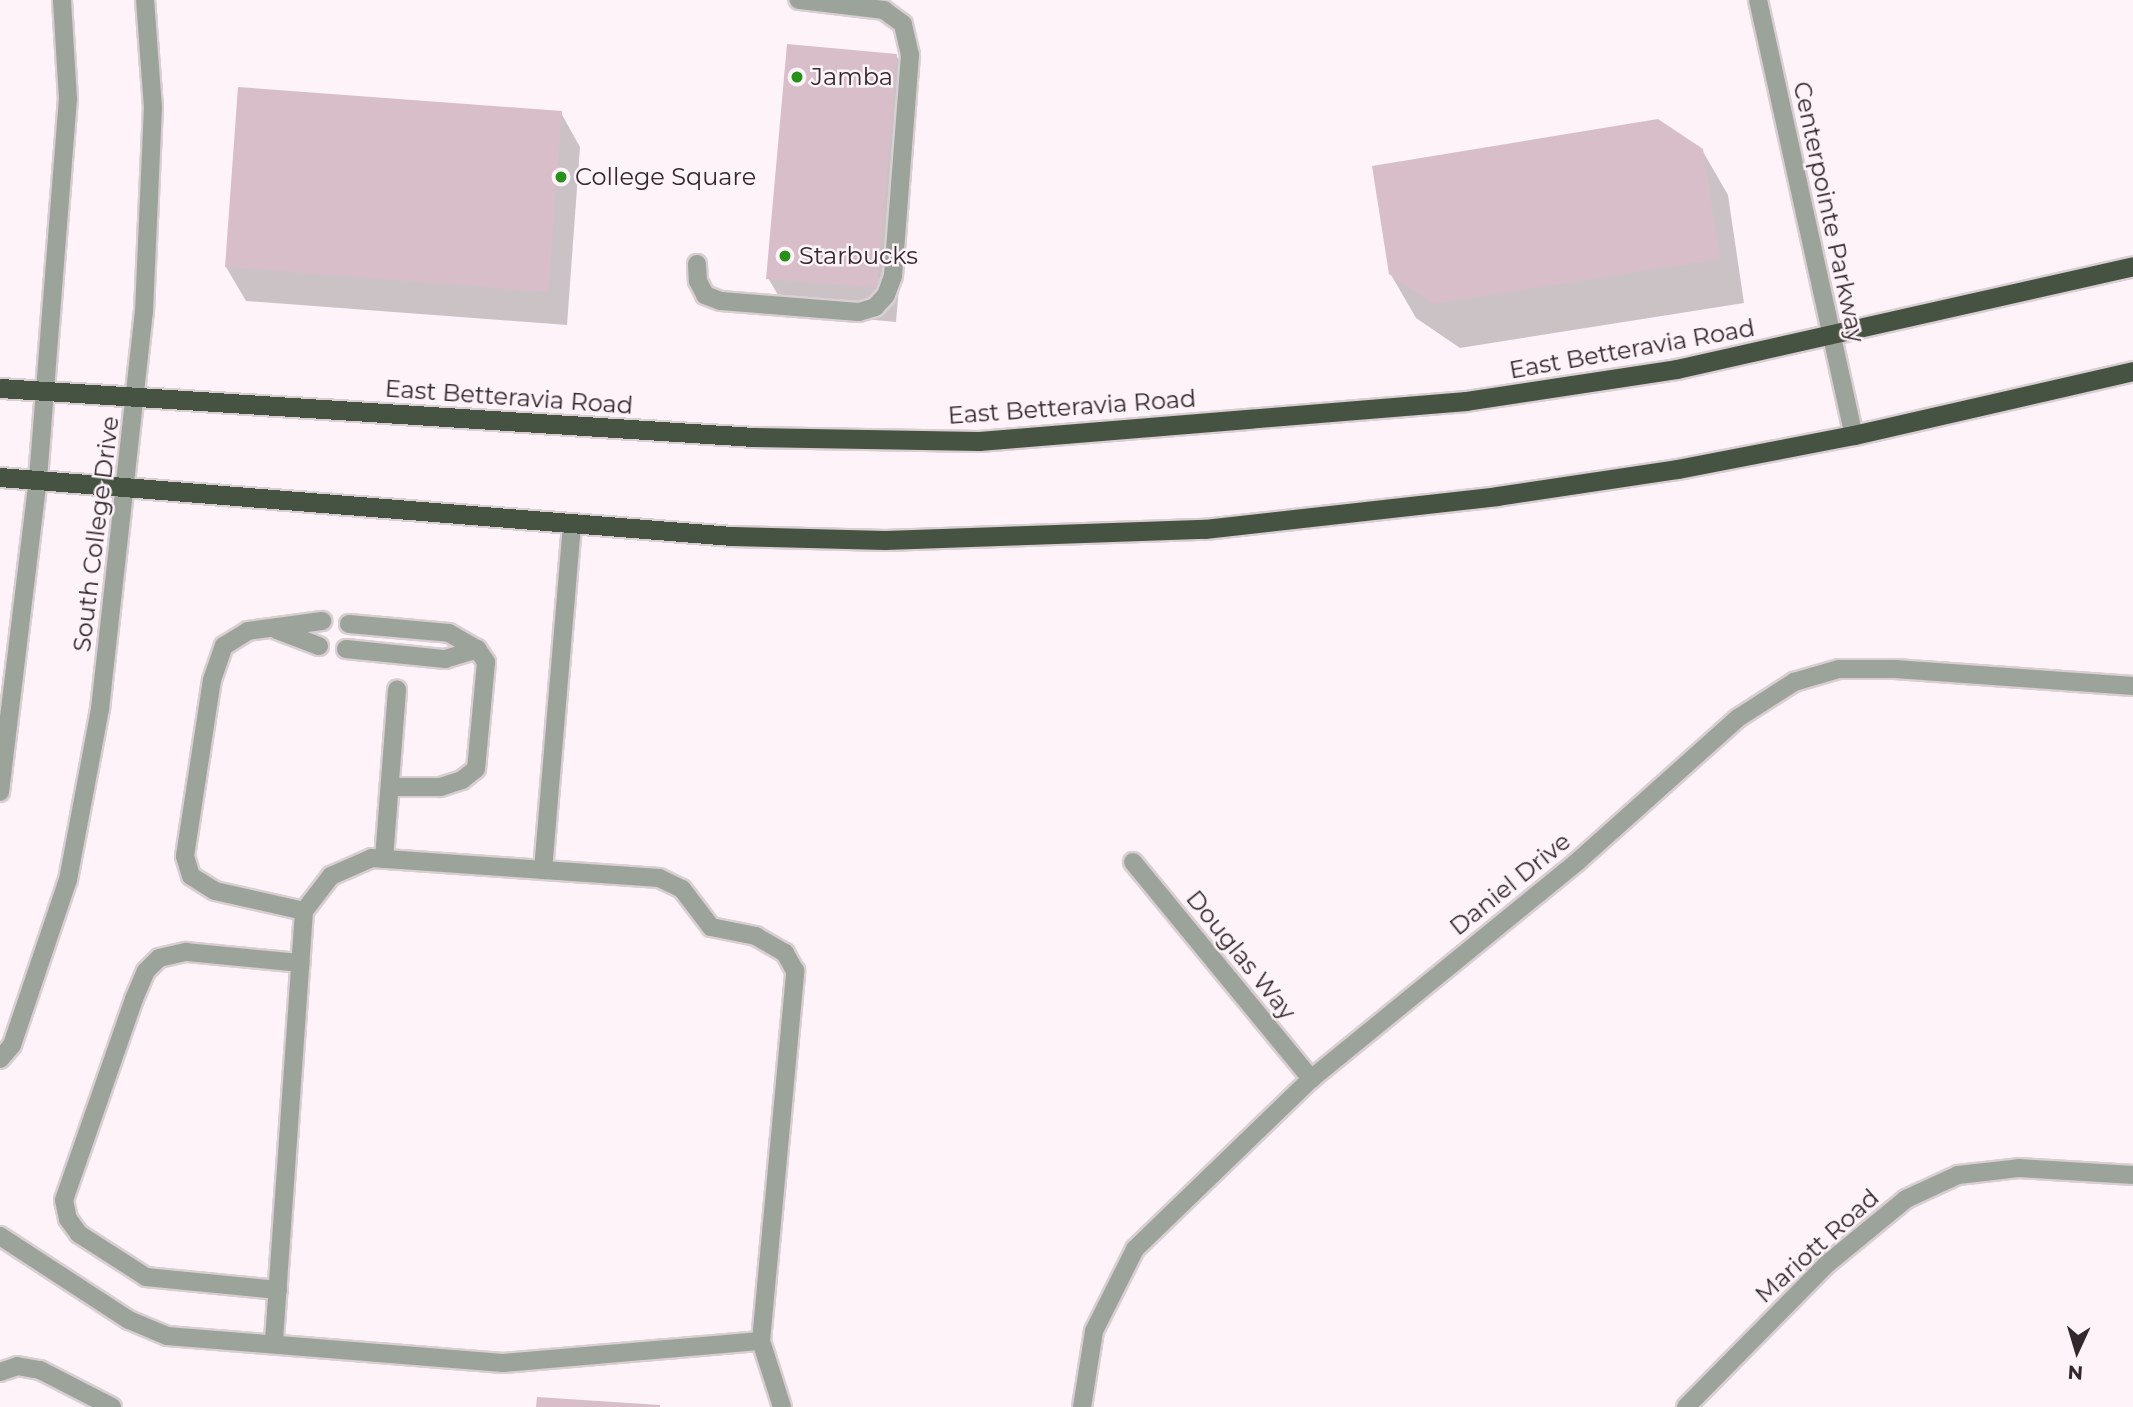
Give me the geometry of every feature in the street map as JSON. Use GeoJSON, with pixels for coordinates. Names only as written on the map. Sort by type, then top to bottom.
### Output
{"type":"FeatureCollection","features":[{"type":"Feature","properties":{"kind":"highway","name":"East Betteravia Road"},"geometry":{"type":"LineString","coordinates":[[0,388],[136,399],[753,437],[979,441],[1466,401],[1677,369],[1831,338],[2133,266]]}},
{"type":"Feature","properties":{"kind":"highway"},"geometry":{"type":"LineString","coordinates":[[0,477],[732,537],[885,540],[1205,529],[1497,496],[1677,468],[1854,435],[2133,371]]}},
{"type":"Feature","properties":{"kind":"street"},"geometry":{"type":"LineString","coordinates":[[0,792],[38,479],[68,99],[62,0]]}},
{"type":"Feature","properties":{"kind":"street","name":"South College Drive"},"geometry":{"type":"LineString","coordinates":[[0,1059],[12,1045],[68,880],[100,709],[136,399],[153,108],[145,0]]}},
{"type":"Feature","properties":{"kind":"street"},"geometry":{"type":"LineString","coordinates":[[697,264],[698,281],[705,295],[721,301],[859,312],[875,307],[886,295],[893,276],[910,55],[903,24],[884,10],[799,0]]}},
{"type":"Feature","properties":{"kind":"street","name":"Centerpointe Parkway"},"geometry":{"type":"LineString","coordinates":[[1758,0],[1854,435]]}},
{"type":"Feature","properties":{"kind":"street"},"geometry":{"type":"LineString","coordinates":[[544,870],[572,523]]}},
{"type":"Feature","properties":{"kind":"street"},"geometry":{"type":"LineString","coordinates":[[304,911],[215,891],[191,876],[185,856],[212,680],[224,646],[248,631],[322,621]]}},
{"type":"Feature","properties":{"kind":"street"},"geometry":{"type":"LineString","coordinates":[[349,624],[449,634],[477,649],[486,662],[475,769],[462,780],[440,787],[390,786]]}},
{"type":"Feature","properties":{"kind":"street"},"geometry":{"type":"LineString","coordinates":[[274,629],[319,646]]}},
{"type":"Feature","properties":{"kind":"street"},"geometry":{"type":"LineString","coordinates":[[346,649],[445,659],[477,649]]}},
{"type":"Feature","properties":{"kind":"street","name":"Daniel Drive"},"geometry":{"type":"LineString","coordinates":[[1082,1407],[1094,1331],[1135,1249],[1311,1079],[1577,862],[1738,718],[1794,682],[1839,669],[1895,669],[2133,686]]}},
{"type":"Feature","properties":{"kind":"street"},"geometry":{"type":"LineString","coordinates":[[384,859],[397,689]]}},
{"type":"Feature","properties":{"kind":"street"},"geometry":{"type":"LineString","coordinates":[[274,1344],[304,911],[331,876],[373,858],[659,878],[682,890],[711,927],[756,936],[785,953],[795,971],[761,1341],[782,1407]]}},
{"type":"Feature","properties":{"kind":"street","name":"Douglas Way"},"geometry":{"type":"LineString","coordinates":[[1133,862],[1311,1079]]}},
{"type":"Feature","properties":{"kind":"street"},"geometry":{"type":"LineString","coordinates":[[278,1290],[146,1277],[79,1234],[68,1219],[64,1200],[146,971],[159,958],[186,953],[300,963]]}},
{"type":"Feature","properties":{"kind":"street","name":"Mariott Road"},"geometry":{"type":"LineString","coordinates":[[1686,1407],[1827,1264],[1906,1199],[1958,1175],[1995,1171],[2133,1175]]}},
{"type":"Feature","properties":{"kind":"street"},"geometry":{"type":"LineString","coordinates":[[0,1236],[129,1320],[167,1336],[503,1363],[761,1341]]}},
{"type":"Feature","properties":{"kind":"street"},"geometry":{"type":"LineString","coordinates":[[0,1372],[17,1366],[40,1370],[112,1407]]}},
{"type":"Feature","properties":{"kind":"building"},"geometry":{"type":"Polygon","coordinates":[[[787,44],[897,54],[877,288],[766,279],[787,44]]]}},
{"type":"Feature","properties":{"kind":"building"},"geometry":{"type":"Polygon","coordinates":[[[238,87],[562,111],[548,292],[225,267],[238,87]]]}},
{"type":"Feature","properties":{"kind":"building"},"geometry":{"type":"Polygon","coordinates":[[[1658,119],[1703,149],[1720,259],[1433,304],[1389,274],[1372,166],[1658,119]]]}},
{"type":"Feature","properties":{"kind":"building"},"geometry":{"type":"Polygon","coordinates":[[[537,1397],[660,1405],[660,1407],[536,1407],[537,1397]]]}},
{"type":"Feature","properties":{"kind":"place","name":"Jamba"},"geometry":{"type":"Point","coordinates":[797,77]}},
{"type":"Feature","properties":{"kind":"place","name":"College Square"},"geometry":{"type":"Point","coordinates":[561,177]}},
{"type":"Feature","properties":{"kind":"place","name":"Starbucks"},"geometry":{"type":"Point","coordinates":[785,256]}}]}
